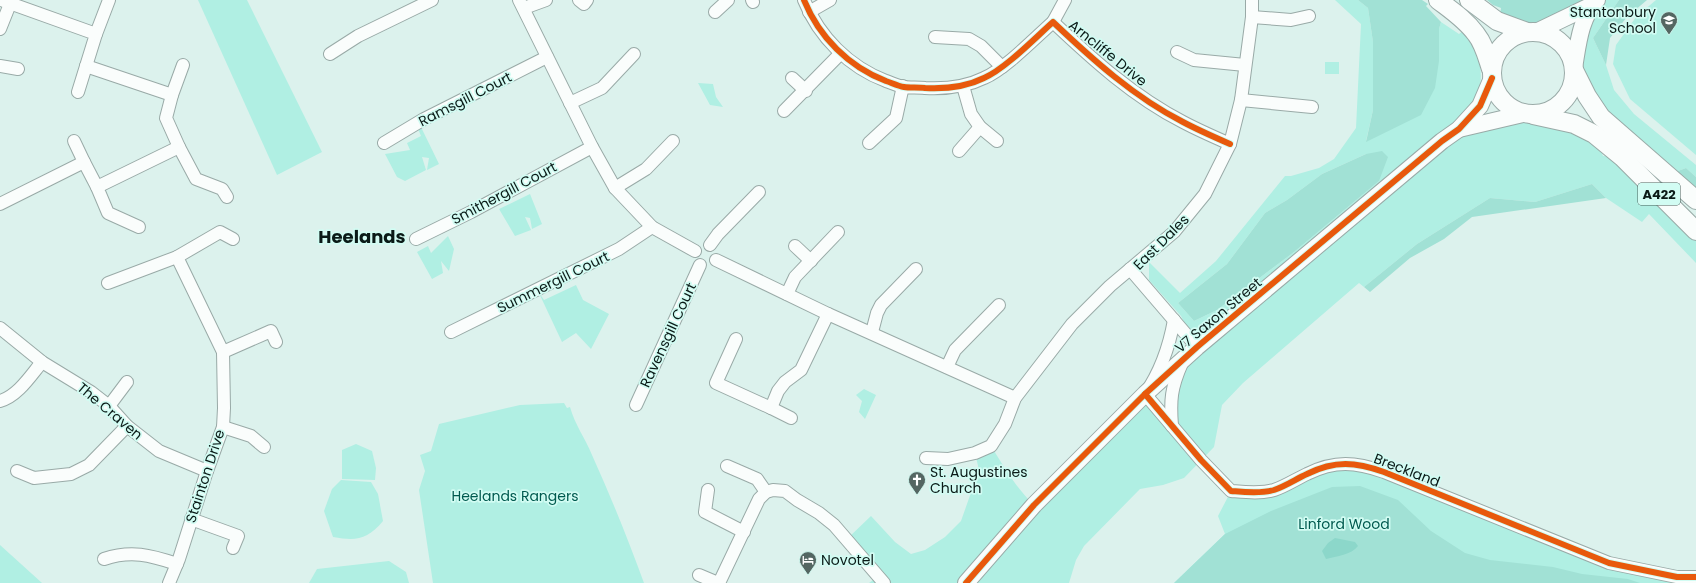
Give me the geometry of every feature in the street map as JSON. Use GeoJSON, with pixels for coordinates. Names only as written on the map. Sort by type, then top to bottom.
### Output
{"type":"FeatureCollection","features":[{"type":"Feature","properties":{"kind":"main road","name":"A422"},"geometry":{"type":"LineString","coordinates":[[1438,0],[1471,28],[1483,45],[1492,73],[1495,90],[1502,101],[1512,109],[1527,114],[1574,124],[1627,150],[1696,200]]}},
{"type":"Feature","properties":{"kind":"main road","name":"A422"},"geometry":{"type":"LineString","coordinates":[[1469,0],[1497,21],[1532,32],[1551,35],[1562,44],[1570,55],[1574,70],[1587,96],[1601,117],[1608,122],[1627,150],[1696,231]]}},
{"type":"Feature","properties":{"kind":"main road"},"geometry":{"type":"LineString","coordinates":[[1492,73],[1495,55],[1503,44],[1514,36],[1532,32]]}},
{"type":"Feature","properties":{"kind":"main road"},"geometry":{"type":"LineString","coordinates":[[1527,114],[1547,112],[1562,103],[1571,89],[1574,70]]}},
{"type":"Feature","properties":{"kind":"street"},"geometry":{"type":"LineString","coordinates":[[78,92],[96,34],[109,0]]}},
{"type":"Feature","properties":{"kind":"street"},"geometry":{"type":"LineString","coordinates":[[330,54],[358,36],[432,0]]}},
{"type":"Feature","properties":{"kind":"street"},"geometry":{"type":"LineString","coordinates":[[546,0],[522,4],[592,148],[615,188],[652,227],[695,251]]}},
{"type":"Feature","properties":{"kind":"street"},"geometry":{"type":"LineString","coordinates":[[579,0],[584,4],[587,0]]}},
{"type":"Feature","properties":{"kind":"street"},"geometry":{"type":"LineString","coordinates":[[715,12],[728,0]]}},
{"type":"Feature","properties":{"kind":"street","name":"Arncliffe Drive"},"geometry":{"type":"LineString","coordinates":[[804,0],[809,12],[823,33],[840,54],[864,71],[903,86],[935,88],[963,86],[985,78],[1002,67],[1053,22],[1107,71],[1157,107],[1183,122],[1230,144]]}},
{"type":"Feature","properties":{"kind":"street"},"geometry":{"type":"LineString","coordinates":[[809,12],[830,0]]}},
{"type":"Feature","properties":{"kind":"street"},"geometry":{"type":"LineString","coordinates":[[1053,22],[1065,0]]}},
{"type":"Feature","properties":{"kind":"street","name":"East Dales"},"geometry":{"type":"LineString","coordinates":[[1197,347],[1130,269],[1174,232],[1205,194],[1230,144],[1241,100],[1252,16],[1252,0]]}},
{"type":"Feature","properties":{"kind":"street"},"geometry":{"type":"LineString","coordinates":[[0,29],[6,2],[96,34]]}},
{"type":"Feature","properties":{"kind":"street"},"geometry":{"type":"LineString","coordinates":[[1532,32],[1595,2]]}},
{"type":"Feature","properties":{"kind":"street"},"geometry":{"type":"LineString","coordinates":[[1574,70],[1579,34],[1595,2]]}},
{"type":"Feature","properties":{"kind":"street"},"geometry":{"type":"LineString","coordinates":[[1252,16],[1291,20],[1309,16]]}},
{"type":"Feature","properties":{"kind":"street"},"geometry":{"type":"LineString","coordinates":[[935,37],[969,39],[981,46],[1002,67]]}},
{"type":"Feature","properties":{"kind":"street"},"geometry":{"type":"LineString","coordinates":[[1177,52],[1194,60],[1245,65]]}},
{"type":"Feature","properties":{"kind":"street"},"geometry":{"type":"LineString","coordinates":[[570,103],[602,88],[634,54]]}},
{"type":"Feature","properties":{"kind":"street"},"geometry":{"type":"LineString","coordinates":[[784,111],[806,91],[840,54]]}},
{"type":"Feature","properties":{"kind":"street","name":"Ramsgill Court"},"geometry":{"type":"LineString","coordinates":[[384,143],[424,119],[547,57]]}},
{"type":"Feature","properties":{"kind":"street"},"geometry":{"type":"LineString","coordinates":[[183,65],[172,95],[166,118],[196,179],[222,189],[227,197]]}},
{"type":"Feature","properties":{"kind":"street"},"geometry":{"type":"LineString","coordinates":[[0,66],[18,70]]}},
{"type":"Feature","properties":{"kind":"street"},"geometry":{"type":"LineString","coordinates":[[86,66],[172,95]]}},
{"type":"Feature","properties":{"kind":"street","name":"V7 Saxon Street"},"geometry":{"type":"LineString","coordinates":[[966,583],[1067,471],[1145,394],[1197,347],[1454,132],[1480,106],[1492,73]]}},
{"type":"Feature","properties":{"kind":"street"},"geometry":{"type":"LineString","coordinates":[[792,78],[806,91]]}},
{"type":"Feature","properties":{"kind":"street"},"geometry":{"type":"LineString","coordinates":[[869,143],[896,118],[903,86]]}},
{"type":"Feature","properties":{"kind":"street"},"geometry":{"type":"LineString","coordinates":[[963,86],[971,114],[980,127],[997,141]]}},
{"type":"Feature","properties":{"kind":"street"},"geometry":{"type":"LineString","coordinates":[[1241,100],[1312,107]]}},
{"type":"Feature","properties":{"kind":"street","name":"V7 Saxon Street"},"geometry":{"type":"LineString","coordinates":[[1454,132],[1527,114]]}},
{"type":"Feature","properties":{"kind":"street"},"geometry":{"type":"LineString","coordinates":[[959,151],[980,127]]}},
{"type":"Feature","properties":{"kind":"street"},"geometry":{"type":"LineString","coordinates":[[74,141],[108,213],[139,227]]}},
{"type":"Feature","properties":{"kind":"street"},"geometry":{"type":"LineString","coordinates":[[615,188],[646,169],[673,141]]}},
{"type":"Feature","properties":{"kind":"street"},"geometry":{"type":"LineString","coordinates":[[97,188],[179,147]]}},
{"type":"Feature","properties":{"kind":"street","name":"Smithergill Court"},"geometry":{"type":"LineString","coordinates":[[416,239],[485,205],[561,163],[592,148]]}},
{"type":"Feature","properties":{"kind":"street"},"geometry":{"type":"LineString","coordinates":[[0,204],[84,162]]}},
{"type":"Feature","properties":{"kind":"street"},"geometry":{"type":"LineString","coordinates":[[710,245],[718,234],[759,192]]}},
{"type":"Feature","properties":{"kind":"street","name":"Summergill Court"},"geometry":{"type":"LineString","coordinates":[[452,332],[619,249],[652,227]]}},
{"type":"Feature","properties":{"kind":"street"},"geometry":{"type":"LineString","coordinates":[[108,284],[177,257],[220,232],[233,238]]}},
{"type":"Feature","properties":{"kind":"street"},"geometry":{"type":"LineString","coordinates":[[787,294],[795,277],[838,232]]}},
{"type":"Feature","properties":{"kind":"street"},"geometry":{"type":"LineString","coordinates":[[703,244],[710,245],[716,250],[716,260],[711,266],[703,267],[695,260],[695,251],[703,244]]}},
{"type":"Feature","properties":{"kind":"street"},"geometry":{"type":"LineString","coordinates":[[795,246],[810,260]]}},
{"type":"Feature","properties":{"kind":"street","name":"Stainton Drive"},"geometry":{"type":"LineString","coordinates":[[169,583],[177,564],[223,426],[224,408],[223,352],[177,257]]}},
{"type":"Feature","properties":{"kind":"street"},"geometry":{"type":"LineString","coordinates":[[716,260],[828,314],[872,332],[1015,398]]}},
{"type":"Feature","properties":{"kind":"street","name":"Ravensgill Court"},"geometry":{"type":"LineString","coordinates":[[636,405],[700,265]]}},
{"type":"Feature","properties":{"kind":"street"},"geometry":{"type":"LineString","coordinates":[[872,332],[877,312],[916,269]]}},
{"type":"Feature","properties":{"kind":"street"},"geometry":{"type":"LineString","coordinates":[[926,458],[948,459],[979,451],[991,446],[1005,424],[1015,398],[1072,324],[1110,286],[1130,269]]}},
{"type":"Feature","properties":{"kind":"street"},"geometry":{"type":"LineString","coordinates":[[947,367],[955,350],[999,305]]}},
{"type":"Feature","properties":{"kind":"street"},"geometry":{"type":"LineString","coordinates":[[771,408],[778,392],[785,382],[801,370],[828,314]]}},
{"type":"Feature","properties":{"kind":"street"},"geometry":{"type":"LineString","coordinates":[[1145,394],[1156,379],[1164,361],[1170,343],[1174,320]]}},
{"type":"Feature","properties":{"kind":"street","name":"The Craven"},"geometry":{"type":"LineString","coordinates":[[0,328],[42,362],[92,392],[127,426],[159,451],[207,471]]}},
{"type":"Feature","properties":{"kind":"street"},"geometry":{"type":"LineString","coordinates":[[223,352],[271,331],[276,342]]}},
{"type":"Feature","properties":{"kind":"street"},"geometry":{"type":"LineString","coordinates":[[736,339],[716,383],[791,418]]}},
{"type":"Feature","properties":{"kind":"street"},"geometry":{"type":"LineString","coordinates":[[1172,426],[1171,394],[1174,382],[1184,360]]}},
{"type":"Feature","properties":{"kind":"street"},"geometry":{"type":"LineString","coordinates":[[0,401],[4,400],[18,390],[42,362]]}},
{"type":"Feature","properties":{"kind":"street"},"geometry":{"type":"LineString","coordinates":[[108,406],[127,382]]}},
{"type":"Feature","properties":{"kind":"street","name":"Breckland"},"geometry":{"type":"LineString","coordinates":[[1145,394],[1201,460],[1231,491],[1250,492],[1272,490],[1331,465],[1354,463],[1378,470],[1609,563],[1677,577],[1696,577]]}},
{"type":"Feature","properties":{"kind":"street"},"geometry":{"type":"LineString","coordinates":[[17,471],[34,478],[71,474],[89,465],[127,426]]}},
{"type":"Feature","properties":{"kind":"street"},"geometry":{"type":"LineString","coordinates":[[223,426],[251,436],[264,447]]}},
{"type":"Feature","properties":{"kind":"street"},"geometry":{"type":"LineString","coordinates":[[728,466],[757,479],[766,492]]}},
{"type":"Feature","properties":{"kind":"street"},"geometry":{"type":"LineString","coordinates":[[708,490],[705,512],[744,532]]}},
{"type":"Feature","properties":{"kind":"street"},"geometry":{"type":"LineString","coordinates":[[699,575],[719,583],[759,499],[766,492],[773,490],[785,491],[834,525],[884,583]]}},
{"type":"Feature","properties":{"kind":"street"},"geometry":{"type":"LineString","coordinates":[[191,519],[238,536],[233,548]]}},
{"type":"Feature","properties":{"kind":"street"},"geometry":{"type":"LineString","coordinates":[[104,559],[119,554],[151,555],[177,564]]}},
{"type":"Feature","properties":{"kind":"green space"},"geometry":{"type":"Polygon","coordinates":[[[198,0],[247,0],[322,152],[277,175],[198,0]]]}},
{"type":"Feature","properties":{"kind":"green space"},"geometry":{"type":"Polygon","coordinates":[[[1335,0],[1358,0],[1368,8],[1373,42],[1373,110],[1366,141],[1439,45],[1439,29],[1441,22],[1459,34],[1463,31],[1468,36],[1476,49],[1480,64],[1481,79],[1479,91],[1459,129],[1523,114],[1594,134],[1603,156],[1622,157],[1696,231],[1696,263],[1649,214],[1642,222],[1606,198],[1592,184],[1535,202],[1490,198],[1417,244],[1364,287],[1359,283],[1243,383],[1222,405],[1214,447],[1184,478],[1163,485],[1140,489],[1084,546],[1076,560],[1069,583],[869,583],[877,577],[847,539],[871,516],[895,542],[911,554],[925,550],[945,537],[961,521],[979,470],[975,453],[991,446],[1016,484],[1034,505],[1145,394],[1172,426],[1171,394],[1197,347],[1181,316],[1149,280],[1149,262],[1180,293],[1216,261],[1285,176],[1291,176],[1319,168],[1334,159],[1356,128],[1361,24],[1335,0]],[[1366,154],[1322,174],[1287,200],[1265,213],[1227,264],[1178,303],[1194,321],[1217,310],[1294,252],[1379,181],[1366,154]]]}},
{"type":"Feature","properties":{"kind":"green space"},"geometry":{"type":"Polygon","coordinates":[[[1358,0],[1422,0],[1428,4],[1426,6],[1441,22],[1439,29],[1439,61],[1435,88],[1421,115],[1366,142],[1373,110],[1373,42],[1368,8],[1358,0]]]}},
{"type":"Feature","properties":{"kind":"green space"},"geometry":{"type":"Polygon","coordinates":[[[1487,0],[1582,0],[1554,17],[1530,24],[1500,15],[1501,8],[1493,5],[1487,0]]]}},
{"type":"Feature","properties":{"kind":"green space"},"geometry":{"type":"Polygon","coordinates":[[[1597,0],[1619,0],[1593,38],[1606,65],[1614,90],[1634,114],[1696,165],[1696,177],[1686,168],[1667,175],[1601,117],[1574,68],[1597,0]]]}},
{"type":"Feature","properties":{"kind":"green space"},"geometry":{"type":"Polygon","coordinates":[[[1619,0],[1647,0],[1627,17],[1610,38],[1606,65],[1593,38],[1619,0]]]}},
{"type":"Feature","properties":{"kind":"green space","name":"Stantonbury School"},"geometry":{"type":"Polygon","coordinates":[[[1656,0],[1696,0],[1696,155],[1630,99],[1613,64],[1616,45],[1636,17],[1656,0]]]}},
{"type":"Feature","properties":{"kind":"green space"},"geometry":{"type":"Polygon","coordinates":[[[1325,62],[1339,62],[1339,74],[1325,74],[1325,62]]]}},
{"type":"Feature","properties":{"kind":"green space"},"geometry":{"type":"Polygon","coordinates":[[[698,83],[713,84],[716,97],[723,107],[710,105],[698,83]]]}},
{"type":"Feature","properties":{"kind":"green space"},"geometry":{"type":"Polygon","coordinates":[[[419,123],[439,164],[427,170],[429,158],[422,157],[426,170],[405,181],[397,177],[385,154],[410,150],[407,143],[421,136],[416,124],[419,123]]]}},
{"type":"Feature","properties":{"kind":"green space"},"geometry":{"type":"Polygon","coordinates":[[[1382,151],[1388,157],[1379,181],[1294,252],[1217,310],[1194,321],[1178,303],[1227,264],[1265,213],[1287,200],[1322,174],[1366,154],[1382,151]]]}},
{"type":"Feature","properties":{"kind":"green space"},"geometry":{"type":"Polygon","coordinates":[[[1686,168],[1696,177],[1696,200],[1667,175],[1686,168]]]}},
{"type":"Feature","properties":{"kind":"green space"},"geometry":{"type":"Polygon","coordinates":[[[1592,184],[1606,198],[1472,217],[1444,239],[1410,258],[1370,292],[1364,287],[1417,244],[1490,198],[1535,202],[1592,184]]]}},
{"type":"Feature","properties":{"kind":"green space"},"geometry":{"type":"Polygon","coordinates":[[[530,194],[542,224],[532,229],[530,218],[525,217],[531,230],[515,236],[499,209],[530,194]]]}},
{"type":"Feature","properties":{"kind":"green space"},"geometry":{"type":"Polygon","coordinates":[[[448,236],[454,249],[449,271],[441,261],[443,273],[432,279],[417,252],[428,246],[431,253],[448,236]]]}},
{"type":"Feature","properties":{"kind":"green space"},"geometry":{"type":"Polygon","coordinates":[[[576,285],[583,300],[609,314],[591,349],[576,333],[562,342],[538,291],[544,300],[576,285]]]}},
{"type":"Feature","properties":{"kind":"green space"},"geometry":{"type":"Polygon","coordinates":[[[864,389],[876,395],[865,419],[859,412],[862,401],[856,395],[864,389]]]}},
{"type":"Feature","properties":{"kind":"green space","name":"Heelands Rangers"},"geometry":{"type":"Polygon","coordinates":[[[564,403],[567,408],[570,407],[599,471],[644,583],[433,583],[419,490],[425,471],[420,455],[431,451],[439,424],[520,405],[564,403]]]}},
{"type":"Feature","properties":{"kind":"green space"},"geometry":{"type":"Polygon","coordinates":[[[356,444],[372,451],[376,468],[375,480],[342,479],[342,450],[356,444]]]}},
{"type":"Feature","properties":{"kind":"green space","name":"Linford Wood"},"geometry":{"type":"Polygon","coordinates":[[[1354,463],[1609,563],[1690,583],[1174,583],[1225,534],[1218,516],[1231,491],[1250,492],[1354,463]]]}},
{"type":"Feature","properties":{"kind":"green space"},"geometry":{"type":"Polygon","coordinates":[[[341,480],[371,482],[378,494],[383,521],[372,532],[361,538],[348,539],[333,537],[324,511],[332,489],[341,480]]]}},
{"type":"Feature","properties":{"kind":"green space","name":"Linford Wood"},"geometry":{"type":"Polygon","coordinates":[[[1360,486],[1398,500],[1431,531],[1465,553],[1490,560],[1553,567],[1582,574],[1628,579],[1640,583],[1174,583],[1225,534],[1271,511],[1332,487],[1360,486]]]}},
{"type":"Feature","properties":{"kind":"green space"},"geometry":{"type":"Polygon","coordinates":[[[0,545],[42,583],[0,583],[0,545]]]}},
{"type":"Feature","properties":{"kind":"green space"},"geometry":{"type":"Polygon","coordinates":[[[389,561],[406,572],[409,583],[309,583],[317,569],[389,561]]]}},
{"type":"Feature","properties":{"kind":"shaded area"},"geometry":{"type":"Polygon","coordinates":[[[1335,538],[1355,542],[1358,546],[1348,553],[1326,559],[1322,551],[1328,543],[1335,538]]]}},
{"type":"Feature","properties":{"kind":"cycle path"},"geometry":{"type":"LineString","coordinates":[[804,0],[810,14],[818,26],[827,38],[848,59],[872,75],[902,87],[948,88],[970,84],[984,78],[1010,61],[1053,22],[1098,63],[1148,101],[1189,125],[1230,144]]}},
{"type":"Feature","properties":{"kind":"cycle path"},"geometry":{"type":"LineString","coordinates":[[966,583],[1034,505],[1145,394],[1197,347],[1442,141],[1459,129],[1480,106],[1492,78]]}},
{"type":"Feature","properties":{"kind":"cycle path"},"geometry":{"type":"LineString","coordinates":[[1145,394],[1201,460],[1231,491],[1264,492],[1278,488],[1317,469],[1327,466],[1346,464],[1364,466],[1384,472],[1609,563],[1677,577],[1696,577]]}},
{"type":"Feature","properties":{"kind":"place","name":"Stantonbury School"},"geometry":{"type":"Point","coordinates":[1669,35]}},
{"type":"Feature","properties":{"kind":"place","name":"St. Augustines Church"},"geometry":{"type":"Point","coordinates":[917,495]}},
{"type":"Feature","properties":{"kind":"place","name":"Novotel"},"geometry":{"type":"Point","coordinates":[808,575]}},
{"type":"Feature","properties":{"kind":"district","name":"Heelands"},"geometry":{"type":"Point","coordinates":[362,237]}}]}
